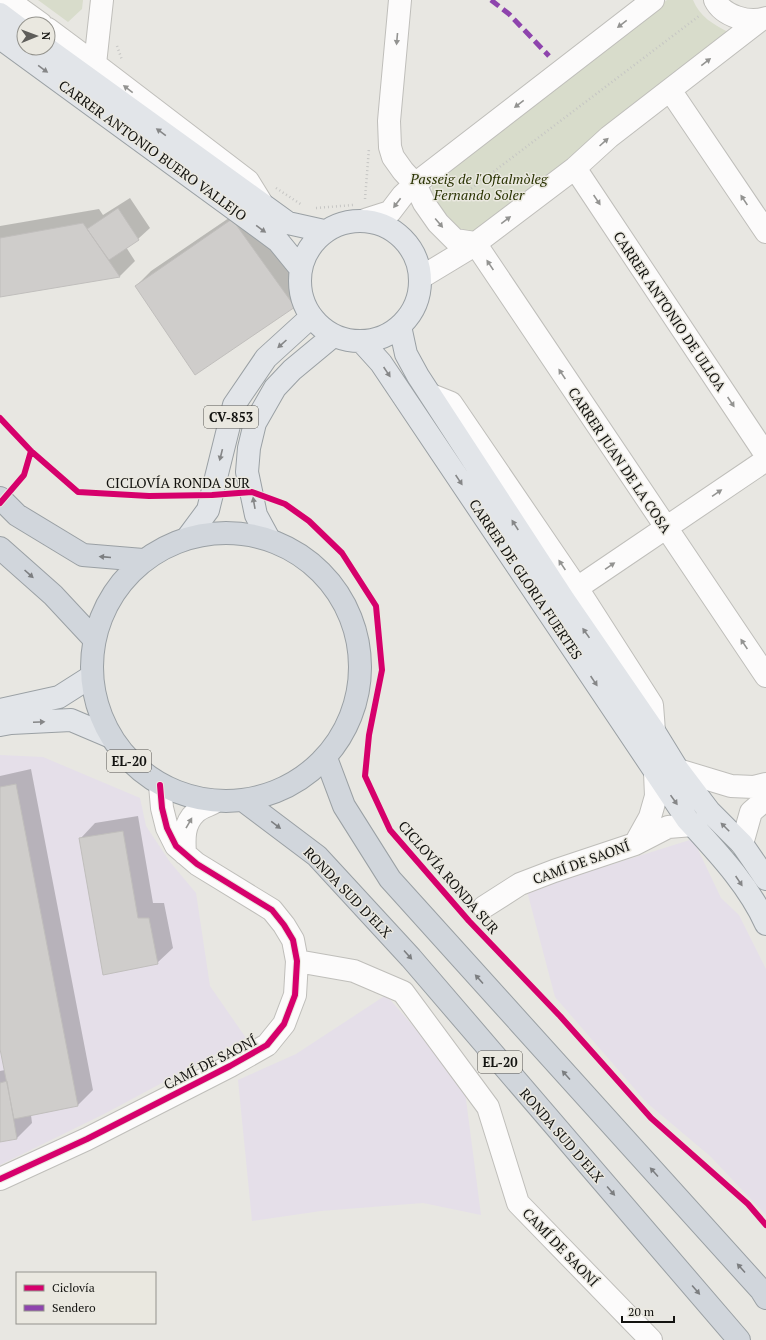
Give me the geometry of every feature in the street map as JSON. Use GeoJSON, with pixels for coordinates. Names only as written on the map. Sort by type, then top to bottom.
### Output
{"type":"FeatureCollection","features":[{"type":"Feature","properties":{"kind":"highway"},"geometry":{"type":"LineString","coordinates":[[0,498],[17,515],[83,555],[144,560]]}},
{"type":"Feature","properties":{"kind":"highway","name":"EL-20"},"geometry":{"type":"LineString","coordinates":[[229,532],[269,539],[308,560],[313,565],[338,592],[357,633],[361,677],[350,720],[326,758],[289,787],[244,801],[213,803],[193,798],[160,785],[132,764],[111,737],[97,708],[92,676],[94,639],[104,609],[121,582],[144,560],[165,547],[188,537],[229,532]]}},
{"type":"Feature","properties":{"kind":"highway"},"geometry":{"type":"LineString","coordinates":[[0,548],[53,595],[94,639]]}},
{"type":"Feature","properties":{"kind":"highway","name":"EL-20"},"geometry":{"type":"LineString","coordinates":[[326,758],[344,806],[390,879],[761,1290],[766,1298]]}},
{"type":"Feature","properties":{"kind":"highway","name":"RONDA SUD D'ELX"},"geometry":{"type":"LineString","coordinates":[[244,801],[317,856],[400,946],[739,1340]]}},
{"type":"Feature","properties":{"kind":"main road"},"geometry":{"type":"LineString","coordinates":[[0,14],[16,26]]}},
{"type":"Feature","properties":{"kind":"main road","name":"CARRER ANTONIO BUERO VALLEJO"},"geometry":{"type":"LineString","coordinates":[[0,38],[278,241],[300,268]]}},
{"type":"Feature","properties":{"kind":"main road","name":"CARRER ANTONIO BUERO VALLEJO"},"geometry":{"type":"LineString","coordinates":[[56,55],[288,223],[324,231]]}},
{"type":"Feature","properties":{"kind":"main road"},"geometry":{"type":"LineString","coordinates":[[362,212],[386,226],[403,239],[415,257],[420,278],[418,296],[412,312],[400,326],[382,338],[362,342],[333,336],[311,317],[300,294],[300,268],[309,247],[324,231],[362,212]]}},
{"type":"Feature","properties":{"kind":"main road","name":"CV-853"},"geometry":{"type":"LineString","coordinates":[[188,537],[208,510],[234,405],[266,358],[311,317]]}},
{"type":"Feature","properties":{"kind":"main road","name":"CARRER DE GLORIA FUERTES"},"geometry":{"type":"LineString","coordinates":[[400,326],[406,354],[418,376],[564,600],[654,731],[678,770],[709,811],[742,844],[766,879]]}},
{"type":"Feature","properties":{"kind":"main road"},"geometry":{"type":"LineString","coordinates":[[269,539],[256,515],[247,472],[249,448],[255,423],[275,388],[292,370],[333,336]]}},
{"type":"Feature","properties":{"kind":"main road","name":"CARRER DE GLORIA FUERTES"},"geometry":{"type":"LineString","coordinates":[[362,342],[381,364],[655,773],[690,822],[734,873],[761,913],[766,924]]}},
{"type":"Feature","properties":{"kind":"main road"},"geometry":{"type":"LineString","coordinates":[[0,710],[59,698],[92,676]]}},
{"type":"Feature","properties":{"kind":"main road"},"geometry":{"type":"LineString","coordinates":[[0,725],[11,723],[71,720],[111,737]]}},
{"type":"Feature","properties":{"kind":"street"},"geometry":{"type":"LineString","coordinates":[[8,0],[30,16]]}},
{"type":"Feature","properties":{"kind":"street"},"geometry":{"type":"LineString","coordinates":[[96,64],[102,0]]}},
{"type":"Feature","properties":{"kind":"street"},"geometry":{"type":"LineString","coordinates":[[400,0],[389,121],[390,147],[394,157],[403,171],[415,184],[424,203],[438,222],[455,240],[475,244]]}},
{"type":"Feature","properties":{"kind":"street"},"geometry":{"type":"LineString","coordinates":[[362,212],[390,212],[403,195],[415,184],[653,0]]}},
{"type":"Feature","properties":{"kind":"street"},"geometry":{"type":"LineString","coordinates":[[715,0],[718,5],[734,17],[763,21]]}},
{"type":"Feature","properties":{"kind":"street"},"geometry":{"type":"LineString","coordinates":[[420,278],[475,244],[575,168],[609,137],[763,21]]}},
{"type":"Feature","properties":{"kind":"street"},"geometry":{"type":"LineString","coordinates":[[56,35],[248,181],[262,205]]}},
{"type":"Feature","properties":{"kind":"street"},"geometry":{"type":"LineString","coordinates":[[670,90],[766,232]]}},
{"type":"Feature","properties":{"kind":"street","name":"CARRER ANTONIO DE ULLOA"},"geometry":{"type":"LineString","coordinates":[[575,168],[766,455]]}},
{"type":"Feature","properties":{"kind":"street","name":"CARRER JUAN DE LA COSA"},"geometry":{"type":"LineString","coordinates":[[475,244],[766,676]]}},
{"type":"Feature","properties":{"kind":"street","name":"CARRER DE GLORIA FUERTES"},"geometry":{"type":"LineString","coordinates":[[430,395],[451,403],[577,588],[652,705],[654,731]]}},
{"type":"Feature","properties":{"kind":"street"},"geometry":{"type":"LineString","coordinates":[[577,588],[766,460]]}},
{"type":"Feature","properties":{"kind":"street"},"geometry":{"type":"LineString","coordinates":[[678,770],[731,786],[754,787],[766,784]]}},
{"type":"Feature","properties":{"kind":"street","name":"CAMÍ DE SAONÍ"},"geometry":{"type":"LineString","coordinates":[[484,908],[520,884],[634,844],[650,818],[656,796],[655,773]]}},
{"type":"Feature","properties":{"kind":"street","name":"CAMÍ DE SAONÍ"},"geometry":{"type":"LineString","coordinates":[[0,1179],[86,1139],[230,1066],[267,1045],[284,1024],[295,995],[297,961],[293,940],[284,925],[272,910],[197,864],[176,846],[167,828],[162,808],[160,785]]}},
{"type":"Feature","properties":{"kind":"street"},"geometry":{"type":"LineString","coordinates":[[742,844],[750,812],[766,799]]}},
{"type":"Feature","properties":{"kind":"street"},"geometry":{"type":"LineString","coordinates":[[185,854],[184,839],[186,827],[196,812],[213,803]]}},
{"type":"Feature","properties":{"kind":"street"},"geometry":{"type":"LineString","coordinates":[[634,844],[668,827],[690,822]]}},
{"type":"Feature","properties":{"kind":"street","name":"CAMÍ DE SAONÍ"},"geometry":{"type":"LineString","coordinates":[[297,961],[354,971],[403,992],[488,1107],[518,1203],[651,1340]]}},
{"type":"Feature","properties":{"kind":"path"},"geometry":{"type":"LineString","coordinates":[[468,190],[699,16]]}},
{"type":"Feature","properties":{"kind":"path"},"geometry":{"type":"LineString","coordinates":[[117,44],[123,63]]}},
{"type":"Feature","properties":{"kind":"path"},"geometry":{"type":"LineString","coordinates":[[272,185],[307,208]]}},
{"type":"Feature","properties":{"kind":"path"},"geometry":{"type":"LineString","coordinates":[[314,208],[362,212]]}},
{"type":"Feature","properties":{"kind":"shaded area"},"geometry":{"type":"Polygon","coordinates":[[[0,755],[43,757],[140,798],[146,826],[170,862],[196,893],[210,986],[246,1038],[104,1114],[0,1165],[0,755]]]}},
{"type":"Feature","properties":{"kind":"shaded area"},"geometry":{"type":"Polygon","coordinates":[[[693,839],[721,898],[739,915],[766,969],[766,1215],[710,1156],[647,1103],[555,997],[527,891],[693,839]]]}},
{"type":"Feature","properties":{"kind":"shaded area"},"geometry":{"type":"Polygon","coordinates":[[[386,995],[464,1084],[481,1215],[423,1203],[321,1211],[252,1221],[238,1080],[296,1054],[386,995]]]}},
{"type":"Feature","properties":{"kind":"green space"},"geometry":{"type":"Polygon","coordinates":[[[38,0],[83,0],[82,9],[68,22],[38,0]]]}},
{"type":"Feature","properties":{"kind":"green space","name":"Passeig de l'Oftalmòleg Fernando Soler"},"geometry":{"type":"Polygon","coordinates":[[[667,0],[693,0],[703,15],[712,23],[728,32],[476,232],[462,232],[431,197],[433,179],[667,0]]]}},
{"type":"Feature","properties":{"kind":"building"},"geometry":{"type":"Polygon","coordinates":[[[118,208],[139,240],[109,260],[87,229],[118,208]]]}},
{"type":"Feature","properties":{"kind":"building"},"geometry":{"type":"Polygon","coordinates":[[[232,219],[295,307],[195,375],[135,286],[232,219]]]}},
{"type":"Feature","properties":{"kind":"building"},"geometry":{"type":"Polygon","coordinates":[[[83,223],[120,277],[0,297],[0,238],[83,223]]]}},
{"type":"Feature","properties":{"kind":"building"},"geometry":{"type":"Polygon","coordinates":[[[16,784],[78,1106],[14,1119],[0,1049],[0,787],[16,784]]]}},
{"type":"Feature","properties":{"kind":"building"},"geometry":{"type":"Polygon","coordinates":[[[123,831],[138,918],[149,918],[158,964],[103,975],[79,838],[123,831]]]}},
{"type":"Feature","properties":{"kind":"building"},"geometry":{"type":"Polygon","coordinates":[[[7,1081],[17,1139],[0,1142],[0,1083],[7,1081]]]}},
{"type":"Feature","properties":{"kind":"marked path"},"geometry":{"type":"LineString","coordinates":[[491,0],[509,14],[549,56]]}},
{"type":"Feature","properties":{"kind":"cycle path","name":"CICLOVÍA RONDA SUR"},"geometry":{"type":"LineString","coordinates":[[0,418],[31,451],[78,492],[149,496],[212,495],[252,492],[285,504],[309,521],[342,553],[376,606],[382,670],[369,735],[365,776],[390,830],[469,921],[560,1016],[651,1118],[748,1204],[766,1225]]}},
{"type":"Feature","properties":{"kind":"cycle path"},"geometry":{"type":"LineString","coordinates":[[0,503],[24,475],[31,451]]}},
{"type":"Feature","properties":{"kind":"cycle path"},"geometry":{"type":"LineString","coordinates":[[0,1179],[87,1139],[230,1066],[267,1045],[284,1024],[295,995],[297,961],[293,940],[284,925],[272,910],[197,864],[176,846],[167,828],[162,808],[160,785]]}}]}
